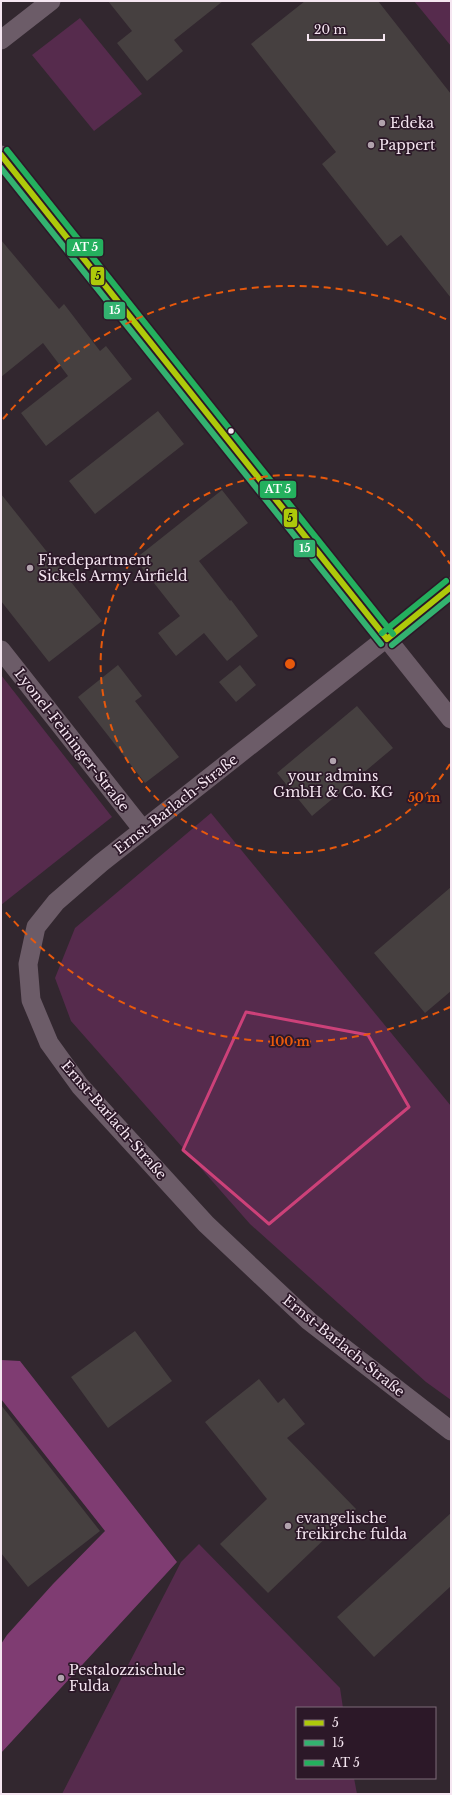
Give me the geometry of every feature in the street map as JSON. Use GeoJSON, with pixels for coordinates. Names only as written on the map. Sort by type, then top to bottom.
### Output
{"type":"FeatureCollection","features":[{"type":"Feature","properties":{"kind":"street"},"geometry":{"type":"LineString","coordinates":[[1,40],[51,1]]}},
{"type":"Feature","properties":{"kind":"street"},"geometry":{"type":"LineString","coordinates":[[1,155],[451,719]]}},
{"type":"Feature","properties":{"kind":"street","name":"Ernst-Barlach-Straße"},"geometry":{"type":"LineString","coordinates":[[451,587],[387,639],[101,863],[56,902],[36,927],[28,964],[31,1000],[49,1043],[80,1086],[206,1224],[309,1321],[451,1431]]}},
{"type":"Feature","properties":{"kind":"street","name":"Lyonel-Feininger-Straße"},"geometry":{"type":"LineString","coordinates":[[1,650],[143,830]]}},
{"type":"Feature","properties":{"kind":"highlighted area"},"geometry":{"type":"Polygon","coordinates":[[[246,1012],[368,1035],[409,1107],[269,1224],[183,1150],[246,1012]]]}},
{"type":"Feature","properties":{"kind":"shaded area"},"geometry":{"type":"Polygon","coordinates":[[[414,1],[451,1],[451,46],[414,1]]]}},
{"type":"Feature","properties":{"kind":"shaded area"},"geometry":{"type":"Polygon","coordinates":[[[80,18],[142,94],[94,131],[32,55],[80,18]]]}},
{"type":"Feature","properties":{"kind":"shaded area"},"geometry":{"type":"Polygon","coordinates":[[[1,675],[112,817],[1,905],[1,675]]]}},
{"type":"Feature","properties":{"kind":"shaded area"},"geometry":{"type":"Polygon","coordinates":[[[211,813],[451,1106],[451,1400],[426,1382],[250,1224],[71,1021],[55,978],[75,928],[211,813]]]}},
{"type":"Feature","properties":{"kind":"shaded area"},"geometry":{"type":"Polygon","coordinates":[[[1,1360],[20,1361],[177,1562],[1,1753],[1,1644],[7,1635],[53,1584],[105,1531],[1,1399],[1,1360]]]}},
{"type":"Feature","properties":{"kind":"shaded area"},"geometry":{"type":"Polygon","coordinates":[[[199,1544],[340,1688],[343,1707],[296,1707],[296,1779],[354,1779],[357,1794],[62,1794],[181,1562],[199,1544]]]}},
{"type":"Feature","properties":{"kind":"building"},"geometry":{"type":"Polygon","coordinates":[[[108,1],[223,1],[174,40],[183,51],[147,81],[117,43],[132,31],[108,1]]]}},
{"type":"Feature","properties":{"kind":"building","name":"Edeka"},"geometry":{"type":"Polygon","coordinates":[[[305,1],[378,1],[451,94],[451,298],[401,235],[387,246],[322,164],[336,152],[251,44],[305,1]]]}},
{"type":"Feature","properties":{"kind":"building"},"geometry":{"type":"Polygon","coordinates":[[[1,240],[59,309],[64,304],[100,351],[106,346],[132,379],[46,446],[21,413],[68,376],[43,343],[1,377],[1,240]]]}},
{"type":"Feature","properties":{"kind":"building"},"geometry":{"type":"Polygon","coordinates":[[[158,411],[184,444],[95,514],[69,481],[158,411]]]}},
{"type":"Feature","properties":{"kind":"building"},"geometry":{"type":"Polygon","coordinates":[[[222,490],[248,523],[199,561],[258,636],[227,661],[204,633],[176,656],[158,633],[180,616],[135,559],[222,490]]]}},
{"type":"Feature","properties":{"kind":"building","name":"Firedepartment Sickels Army Airfield"},"geometry":{"type":"Polygon","coordinates":[[[1,494],[102,621],[49,662],[1,601],[1,494]]]}},
{"type":"Feature","properties":{"kind":"building"},"geometry":{"type":"Polygon","coordinates":[[[118,665],[142,696],[135,701],[179,757],[145,783],[78,697],[118,665]]]}},
{"type":"Feature","properties":{"kind":"building"},"geometry":{"type":"Polygon","coordinates":[[[240,665],[256,685],[236,702],[219,682],[240,665]]]}},
{"type":"Feature","properties":{"kind":"building"},"geometry":{"type":"Polygon","coordinates":[[[357,706],[393,748],[312,816],[277,773],[357,706]]]}},
{"type":"Feature","properties":{"kind":"building"},"geometry":{"type":"Polygon","coordinates":[[[451,887],[451,991],[425,1013],[374,953],[451,887]]]}},
{"type":"Feature","properties":{"kind":"building"},"geometry":{"type":"Polygon","coordinates":[[[135,1331],[172,1381],[108,1428],[71,1377],[135,1331]]]}},
{"type":"Feature","properties":{"kind":"building"},"geometry":{"type":"Polygon","coordinates":[[[259,1379],[278,1403],[284,1398],[305,1424],[287,1438],[356,1509],[268,1593],[220,1544],[267,1499],[205,1422],[259,1379]]]}},
{"type":"Feature","properties":{"kind":"building"},"geometry":{"type":"Polygon","coordinates":[[[1,1405],[100,1531],[28,1587],[1,1553],[1,1405]]]}},
{"type":"Feature","properties":{"kind":"building"},"geometry":{"type":"Polygon","coordinates":[[[451,1513],[451,1586],[374,1657],[337,1617],[451,1513]]]}},
{"type":"Feature","properties":{"kind":"transit line"},"geometry":{"type":"LineString","coordinates":[[7,150],[393,634]]}},
{"type":"Feature","properties":{"kind":"transit line","name":"5"},"geometry":{"type":"LineString","coordinates":[[1,155],[387,639]]}},
{"type":"Feature","properties":{"kind":"transit line","name":"15"},"geometry":{"type":"LineString","coordinates":[[1,168],[381,644]]}},
{"type":"Feature","properties":{"kind":"transit line"},"geometry":{"type":"LineString","coordinates":[[382,633],[446,581]]}},
{"type":"Feature","properties":{"kind":"transit line","name":"5"},"geometry":{"type":"LineString","coordinates":[[387,639],[451,587]]}},
{"type":"Feature","properties":{"kind":"transit line","name":"15"},"geometry":{"type":"LineString","coordinates":[[392,645],[451,597]]}},
{"type":"Feature","properties":{"kind":"place","name":"Edeka"},"geometry":{"type":"Point","coordinates":[382,123]}},
{"type":"Feature","properties":{"kind":"place","name":"Pappert"},"geometry":{"type":"Point","coordinates":[371,145]}},
{"type":"Feature","properties":{"kind":"place","name":"Firedepartment Sickels Army Airfield"},"geometry":{"type":"Point","coordinates":[30,568]}},
{"type":"Feature","properties":{"kind":"place","name":"your admins GmbH & Co. KG"},"geometry":{"type":"Point","coordinates":[333,761]}},
{"type":"Feature","properties":{"kind":"place","name":"evangelische freikirche fulda"},"geometry":{"type":"Point","coordinates":[288,1526]}},
{"type":"Feature","properties":{"kind":"place","name":"Pestalozzischule Fulda"},"geometry":{"type":"Point","coordinates":[61,1678]}}]}
